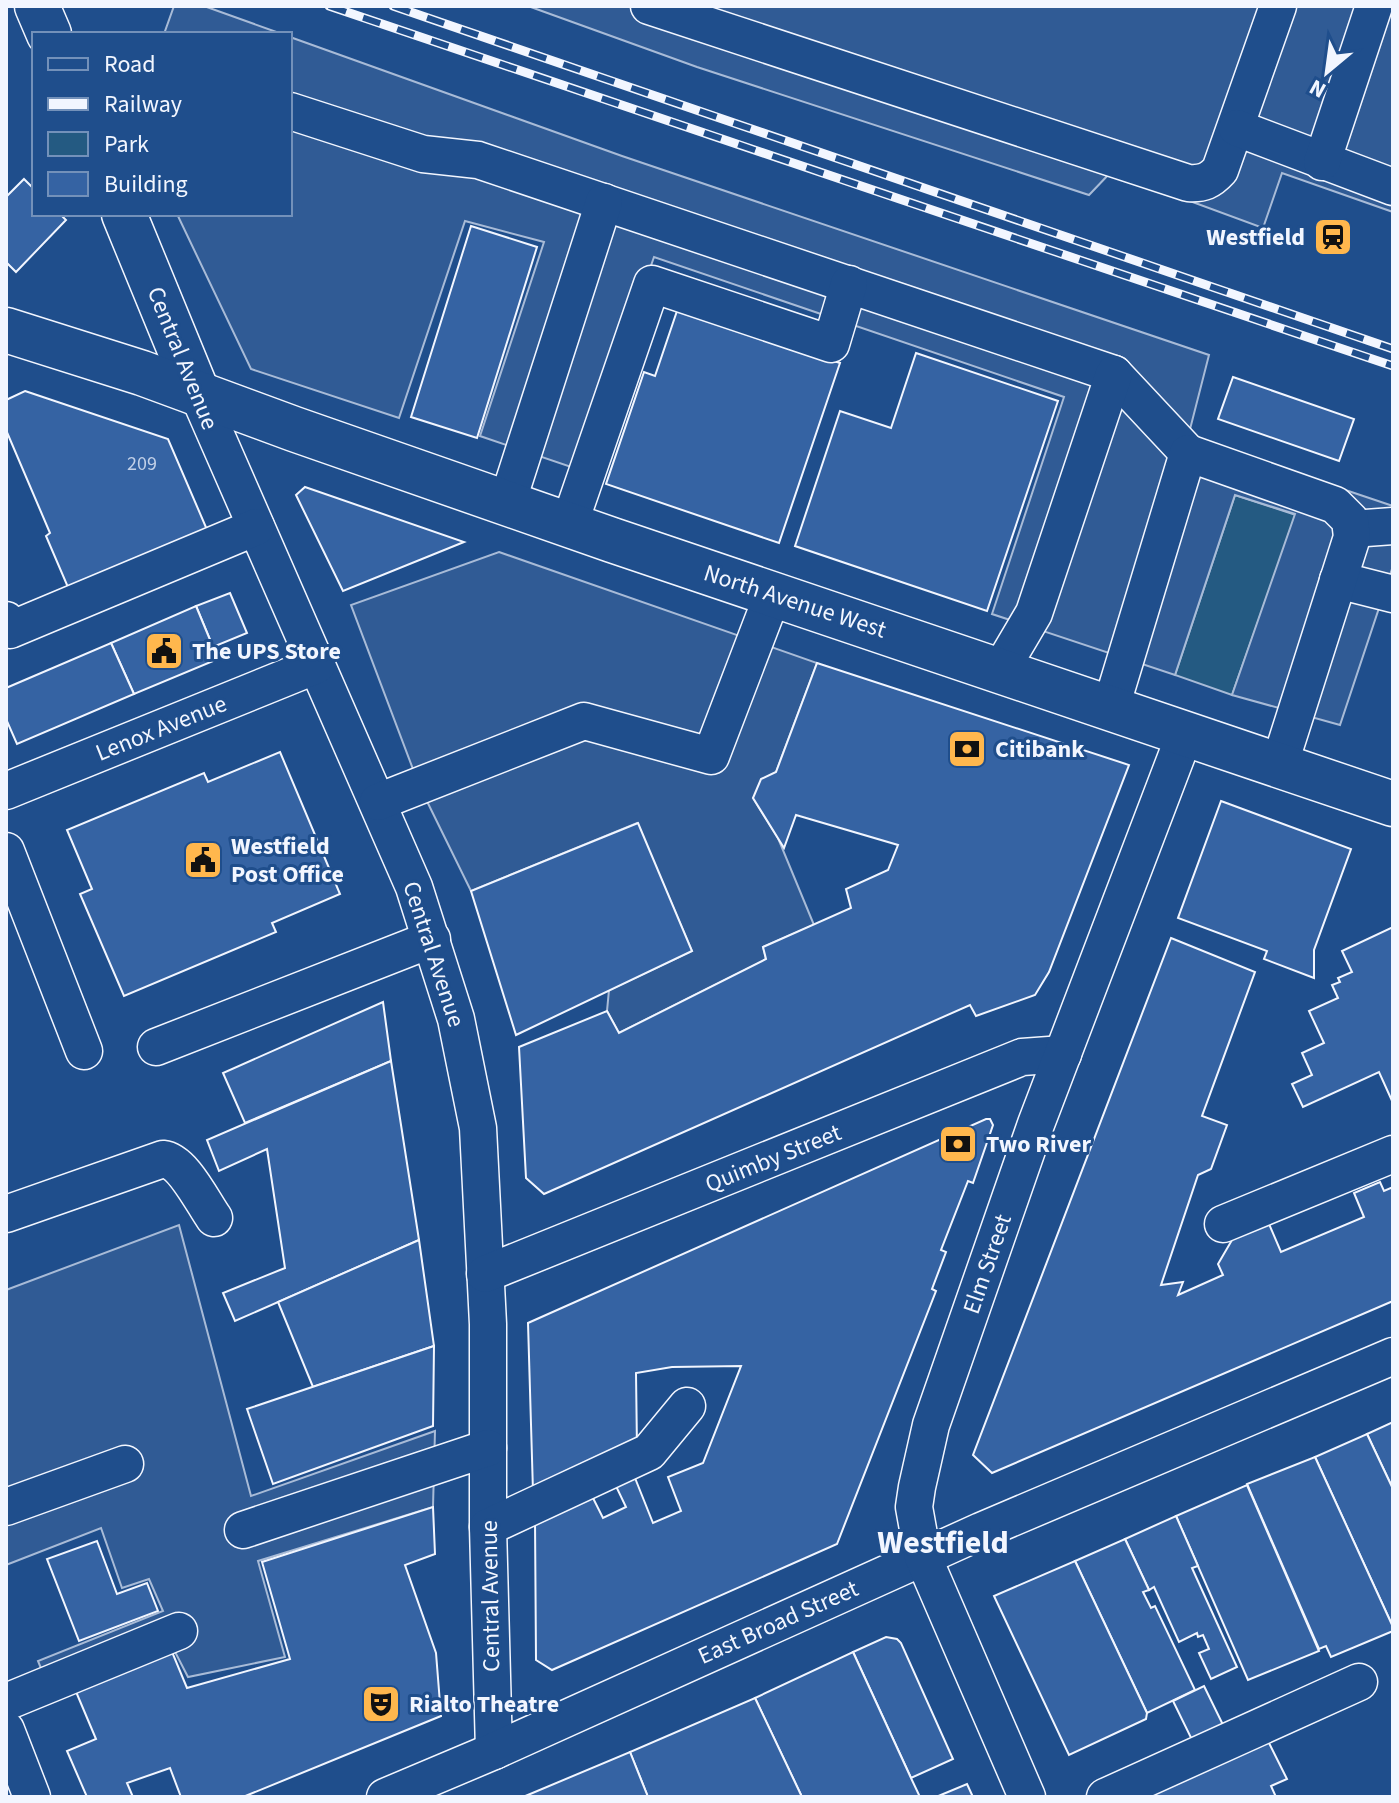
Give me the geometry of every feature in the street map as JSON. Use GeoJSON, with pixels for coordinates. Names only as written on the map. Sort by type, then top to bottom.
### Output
{"type":"FeatureCollection","features":[{"type":"Feature","properties":{"kind":"main road"},"geometry":{"type":"LineString","coordinates":[[37,6],[48,32]]}},
{"type":"Feature","properties":{"kind":"main road","name":"Central Avenue"},"geometry":{"type":"LineString","coordinates":[[125,216],[198,394]]}},
{"type":"Feature","properties":{"kind":"main road","name":"North Avenue West"},"geometry":{"type":"LineString","coordinates":[[6,330],[142,373],[569,525],[1393,804]]}},
{"type":"Feature","properties":{"kind":"street"},"geometry":{"type":"LineString","coordinates":[[649,6],[699,14],[1188,183],[1212,180],[1220,170],[1278,6]]}},
{"type":"Feature","properties":{"kind":"street"},"geometry":{"type":"LineString","coordinates":[[1322,162],[1374,6]]}},
{"type":"Feature","properties":{"kind":"street"},"geometry":{"type":"LineString","coordinates":[[292,112],[423,154],[478,160],[1114,374],[1188,453],[1335,505],[1345,512],[1352,529],[1279,766]]}},
{"type":"Feature","properties":{"kind":"street"},"geometry":{"type":"LineString","coordinates":[[1237,128],[1393,187]]}},
{"type":"Feature","properties":{"kind":"street"},"geometry":{"type":"LineString","coordinates":[[507,503],[604,202]]}},
{"type":"Feature","properties":{"kind":"street"},"geometry":{"type":"LineString","coordinates":[[569,525],[652,284],[831,344],[849,284]]}},
{"type":"Feature","properties":{"kind":"street"},"geometry":{"type":"LineString","coordinates":[[1001,669],[1034,613],[1114,374]]}},
{"type":"Feature","properties":{"kind":"street","name":"Central Avenue"},"geometry":{"type":"LineString","coordinates":[[198,394],[414,887],[456,1019],[478,1128],[489,1355],[488,1527],[494,1751]]}},
{"type":"Feature","properties":{"kind":"street"},"geometry":{"type":"LineString","coordinates":[[1111,707],[1188,453]]}},
{"type":"Feature","properties":{"kind":"street"},"geometry":{"type":"LineString","coordinates":[[1352,529],[1393,526]]}},
{"type":"Feature","properties":{"kind":"street"},"geometry":{"type":"LineString","coordinates":[[6,620],[10,630],[256,527]]}},
{"type":"Feature","properties":{"kind":"street"},"geometry":{"type":"LineString","coordinates":[[1338,580],[1393,594]]}},
{"type":"Feature","properties":{"kind":"street"},"geometry":{"type":"LineString","coordinates":[[378,802],[584,721],[711,756],[773,594]]}},
{"type":"Feature","properties":{"kind":"street","name":"Lenox Avenue"},"geometry":{"type":"LineString","coordinates":[[6,791],[317,665]]}},
{"type":"Feature","properties":{"kind":"street","name":"Elm Street"},"geometry":{"type":"LineString","coordinates":[[1027,1797],[923,1557],[914,1507],[931,1425],[1036,1124],[1185,734]]}},
{"type":"Feature","properties":{"kind":"street"},"geometry":{"type":"LineString","coordinates":[[6,851],[84,1051]]}},
{"type":"Feature","properties":{"kind":"street"},"geometry":{"type":"LineString","coordinates":[[156,1047],[432,939]]}},
{"type":"Feature","properties":{"kind":"street","name":"Quimby Street"},"geometry":{"type":"LineString","coordinates":[[485,1274],[1022,1057],[1063,1054]]}},
{"type":"Feature","properties":{"kind":"street"},"geometry":{"type":"LineString","coordinates":[[1223,1224],[1393,1154]]}},
{"type":"Feature","properties":{"kind":"street"},"geometry":{"type":"LineString","coordinates":[[6,1214],[163,1159],[171,1160],[179,1167],[214,1218]]}},
{"type":"Feature","properties":{"kind":"street","name":"East Broad Street"},"geometry":{"type":"LineString","coordinates":[[385,1797],[923,1557],[1393,1356]]}},
{"type":"Feature","properties":{"kind":"street"},"geometry":{"type":"LineString","coordinates":[[488,1527],[649,1452],[687,1406]]}},
{"type":"Feature","properties":{"kind":"street"},"geometry":{"type":"LineString","coordinates":[[243,1530],[488,1448]]}},
{"type":"Feature","properties":{"kind":"street"},"geometry":{"type":"LineString","coordinates":[[6,1507],[125,1464]]}},
{"type":"Feature","properties":{"kind":"street"},"geometry":{"type":"LineString","coordinates":[[6,1702],[179,1631]]}},
{"type":"Feature","properties":{"kind":"street"},"geometry":{"type":"LineString","coordinates":[[1105,1797],[1359,1682]]}},
{"type":"Feature","properties":{"kind":"street"},"geometry":{"type":"LineString","coordinates":[[6,1730],[32,1797]]}},
{"type":"Feature","properties":{"kind":"green space"},"geometry":{"type":"Polygon","coordinates":[[[1235,495],[1296,515],[1232,695],[1175,675],[1235,495]]]}},
{"type":"Feature","properties":{"kind":"shaded area"},"geometry":{"type":"Polygon","coordinates":[[[174,6],[204,6],[276,32],[165,32],[174,6]]]}},
{"type":"Feature","properties":{"kind":"shaded area"},"geometry":{"type":"Polygon","coordinates":[[[528,6],[1393,6],[1393,212],[1282,173],[1263,228],[1111,172],[1089,195],[697,67],[528,6]]]}},
{"type":"Feature","properties":{"kind":"shaded area"},"geometry":{"type":"Polygon","coordinates":[[[292,38],[622,156],[1209,355],[1188,437],[1393,506],[1393,566],[1340,725],[1232,695],[1295,514],[1235,495],[1175,675],[992,614],[1064,397],[654,257],[580,470],[480,436],[544,242],[465,221],[399,418],[251,369],[178,216],[292,216],[292,38]]]}},
{"type":"Feature","properties":{"kind":"shaded area"},"geometry":{"type":"Polygon","coordinates":[[[499,552],[817,663],[776,772],[753,798],[778,838],[814,925],[763,947],[766,959],[619,1033],[607,1011],[609,990],[692,951],[637,823],[471,891],[419,785],[351,605],[499,552]]]}},
{"type":"Feature","properties":{"kind":"shaded area"},"geometry":{"type":"Polygon","coordinates":[[[179,1225],[251,1496],[435,1431],[433,1507],[258,1561],[285,1657],[188,1677],[171,1644],[51,1693],[38,1661],[163,1611],[149,1579],[122,1588],[101,1528],[6,1565],[6,1290],[179,1225]]]}},
{"type":"Feature","properties":{"kind":"building"},"geometry":{"type":"Polygon","coordinates":[[[24,179],[32,187],[32,216],[62,216],[66,220],[16,272],[6,262],[6,197],[24,179]]]}},
{"type":"Feature","properties":{"kind":"building"},"geometry":{"type":"Polygon","coordinates":[[[471,226],[537,247],[477,438],[411,417],[471,226]]]}},
{"type":"Feature","properties":{"kind":"building"},"geometry":{"type":"Polygon","coordinates":[[[678,308],[840,363],[779,543],[606,484],[644,372],[655,376],[678,308]]]}},
{"type":"Feature","properties":{"kind":"building"},"geometry":{"type":"Polygon","coordinates":[[[916,353],[1058,401],[987,611],[795,546],[840,411],[891,428],[916,353]]]}},
{"type":"Feature","properties":{"kind":"building"},"geometry":{"type":"Polygon","coordinates":[[[1233,377],[1354,419],[1339,461],[1218,419],[1233,377]]]}},
{"type":"Feature","properties":{"kind":"building"},"geometry":{"type":"Polygon","coordinates":[[[25,391],[168,439],[208,532],[70,592],[46,536],[50,533],[6,430],[6,400],[25,391]]]}},
{"type":"Feature","properties":{"kind":"building"},"geometry":{"type":"Polygon","coordinates":[[[305,487],[464,542],[343,591],[296,495],[305,487]]]}},
{"type":"Feature","properties":{"kind":"building"},"geometry":{"type":"Polygon","coordinates":[[[230,593],[247,633],[213,647],[196,606],[230,593]]]}},
{"type":"Feature","properties":{"kind":"building"},"geometry":{"type":"Polygon","coordinates":[[[196,606],[218,659],[134,694],[111,643],[196,606]]]}},
{"type":"Feature","properties":{"kind":"building"},"geometry":{"type":"Polygon","coordinates":[[[111,643],[134,694],[17,744],[6,719],[6,688],[111,643]]]}},
{"type":"Feature","properties":{"kind":"building"},"geometry":{"type":"Polygon","coordinates":[[[817,663],[1129,765],[1049,972],[1035,995],[976,1016],[970,1005],[544,1194],[526,1178],[519,1047],[607,1011],[619,1033],[766,959],[763,947],[851,908],[846,889],[888,870],[898,845],[796,815],[784,848],[753,798],[761,779],[776,772],[817,663]]]}},
{"type":"Feature","properties":{"kind":"building","name":"Westfield Post Office"},"geometry":{"type":"Polygon","coordinates":[[[280,752],[340,894],[272,923],[276,932],[124,996],[80,894],[92,889],[67,830],[204,773],[208,782],[280,752]]]}},
{"type":"Feature","properties":{"kind":"building"},"geometry":{"type":"Polygon","coordinates":[[[1221,801],[1351,849],[1314,950],[1314,978],[1264,959],[1267,951],[1178,918],[1221,801]]]}},
{"type":"Feature","properties":{"kind":"building"},"geometry":{"type":"Polygon","coordinates":[[[638,823],[692,951],[516,1035],[471,891],[638,823]]]}},
{"type":"Feature","properties":{"kind":"building"},"geometry":{"type":"Polygon","coordinates":[[[1393,927],[1393,1103],[1379,1072],[1303,1107],[1292,1084],[1312,1075],[1302,1053],[1324,1043],[1309,1011],[1338,998],[1332,985],[1340,982],[1338,978],[1352,972],[1342,951],[1393,927]]]}},
{"type":"Feature","properties":{"kind":"building"},"geometry":{"type":"Polygon","coordinates":[[[1171,938],[1255,972],[1202,1116],[1227,1125],[1211,1169],[1198,1175],[1161,1285],[1183,1282],[1178,1295],[1223,1275],[1218,1264],[1239,1228],[1266,1217],[1281,1252],[1364,1217],[1354,1193],[1380,1182],[1384,1191],[1393,1187],[1393,1301],[992,1473],[973,1455],[1171,938]]]}},
{"type":"Feature","properties":{"kind":"building"},"geometry":{"type":"Polygon","coordinates":[[[383,1002],[391,1061],[245,1123],[223,1073],[383,1002]]]}},
{"type":"Feature","properties":{"kind":"building"},"geometry":{"type":"Polygon","coordinates":[[[391,1061],[419,1240],[235,1321],[223,1293],[285,1268],[267,1149],[219,1171],[207,1140],[391,1061]]]}},
{"type":"Feature","properties":{"kind":"building"},"geometry":{"type":"Polygon","coordinates":[[[990,1119],[993,1125],[973,1183],[968,1181],[941,1250],[946,1252],[932,1289],[936,1291],[837,1544],[552,1670],[536,1660],[535,1520],[591,1494],[603,1518],[626,1507],[614,1482],[633,1473],[653,1523],[681,1511],[668,1477],[703,1463],[741,1366],[672,1367],[636,1373],[637,1448],[533,1492],[528,1323],[990,1119]]]}},
{"type":"Feature","properties":{"kind":"building"},"geometry":{"type":"Polygon","coordinates":[[[419,1240],[434,1346],[313,1387],[278,1302],[419,1240]]]}},
{"type":"Feature","properties":{"kind":"building"},"geometry":{"type":"Polygon","coordinates":[[[434,1346],[433,1426],[273,1484],[247,1409],[434,1346]]]}},
{"type":"Feature","properties":{"kind":"building"},"geometry":{"type":"Polygon","coordinates":[[[1393,1422],[1393,1489],[1367,1434],[1393,1422]]]}},
{"type":"Feature","properties":{"kind":"building"},"geometry":{"type":"Polygon","coordinates":[[[1367,1434],[1393,1489],[1393,1627],[1315,1457],[1367,1434]]]}},
{"type":"Feature","properties":{"kind":"building"},"geometry":{"type":"Polygon","coordinates":[[[1315,1457],[1393,1627],[1393,1631],[1331,1657],[1326,1646],[1319,1649],[1247,1484],[1315,1457]]]}},
{"type":"Feature","properties":{"kind":"building"},"geometry":{"type":"Polygon","coordinates":[[[1247,1485],[1319,1651],[1248,1680],[1176,1516],[1247,1485]]]}},
{"type":"Feature","properties":{"kind":"building"},"geometry":{"type":"Polygon","coordinates":[[[433,1507],[435,1554],[405,1565],[436,1653],[441,1716],[243,1797],[181,1797],[170,1768],[127,1783],[133,1797],[87,1797],[67,1751],[96,1739],[74,1687],[170,1647],[187,1688],[290,1659],[262,1562],[433,1507]]]}},
{"type":"Feature","properties":{"kind":"building"},"geometry":{"type":"Polygon","coordinates":[[[1176,1516],[1198,1566],[1192,1568],[1237,1667],[1211,1679],[1199,1653],[1209,1649],[1203,1635],[1198,1637],[1197,1633],[1179,1642],[1154,1587],[1149,1590],[1125,1539],[1176,1516]]]}},
{"type":"Feature","properties":{"kind":"building"},"geometry":{"type":"Polygon","coordinates":[[[1125,1539],[1149,1590],[1143,1592],[1151,1608],[1155,1606],[1195,1690],[1147,1713],[1075,1561],[1125,1539]]]}},
{"type":"Feature","properties":{"kind":"building"},"geometry":{"type":"Polygon","coordinates":[[[97,1541],[117,1594],[147,1583],[158,1611],[79,1641],[47,1559],[97,1541]]]}},
{"type":"Feature","properties":{"kind":"building"},"geometry":{"type":"Polygon","coordinates":[[[1075,1561],[1147,1713],[1146,1719],[1069,1755],[994,1596],[1075,1561]]]}},
{"type":"Feature","properties":{"kind":"building"},"geometry":{"type":"Polygon","coordinates":[[[886,1637],[901,1643],[953,1759],[911,1778],[853,1652],[886,1637]]]}},
{"type":"Feature","properties":{"kind":"building"},"geometry":{"type":"Polygon","coordinates":[[[853,1652],[920,1797],[802,1797],[755,1698],[853,1652]]]}},
{"type":"Feature","properties":{"kind":"building"},"geometry":{"type":"Polygon","coordinates":[[[1204,1686],[1227,1733],[1196,1748],[1173,1701],[1204,1686]]]}},
{"type":"Feature","properties":{"kind":"building"},"geometry":{"type":"Polygon","coordinates":[[[755,1698],[802,1797],[648,1797],[630,1752],[755,1698]]]}},
{"type":"Feature","properties":{"kind":"building"},"geometry":{"type":"Polygon","coordinates":[[[1267,1739],[1287,1779],[1271,1786],[1276,1797],[1144,1797],[1267,1739]]]}},
{"type":"Feature","properties":{"kind":"building"},"geometry":{"type":"Polygon","coordinates":[[[630,1752],[648,1797],[523,1797],[630,1752]]]}},
{"type":"Feature","properties":{"kind":"building"},"geometry":{"type":"Polygon","coordinates":[[[967,1784],[973,1797],[936,1797],[967,1784]]]}},
{"type":"Feature","properties":{"kind":"railway"},"geometry":{"type":"LineString","coordinates":[[329,6],[1393,366]]}},
{"type":"Feature","properties":{"kind":"railway"},"geometry":{"type":"LineString","coordinates":[[393,6],[1393,349]]}},
{"type":"Feature","properties":{"kind":"place","name":"Westfield"},"geometry":{"type":"Point","coordinates":[1333,237]}},
{"type":"Feature","properties":{"kind":"place","name":"The UPS Store"},"geometry":{"type":"Point","coordinates":[164,651]}},
{"type":"Feature","properties":{"kind":"place","name":"Citibank"},"geometry":{"type":"Point","coordinates":[967,749]}},
{"type":"Feature","properties":{"kind":"place","name":"Westfield Post Office"},"geometry":{"type":"Point","coordinates":[203,860]}},
{"type":"Feature","properties":{"kind":"place","name":"Two River"},"geometry":{"type":"Point","coordinates":[958,1144]}},
{"type":"Feature","properties":{"kind":"place","name":"Rialto Theatre"},"geometry":{"type":"Point","coordinates":[381,1704]}},
{"type":"Feature","properties":{"kind":"district","name":"Westfield"},"geometry":{"type":"Point","coordinates":[943,1542]}}]}
